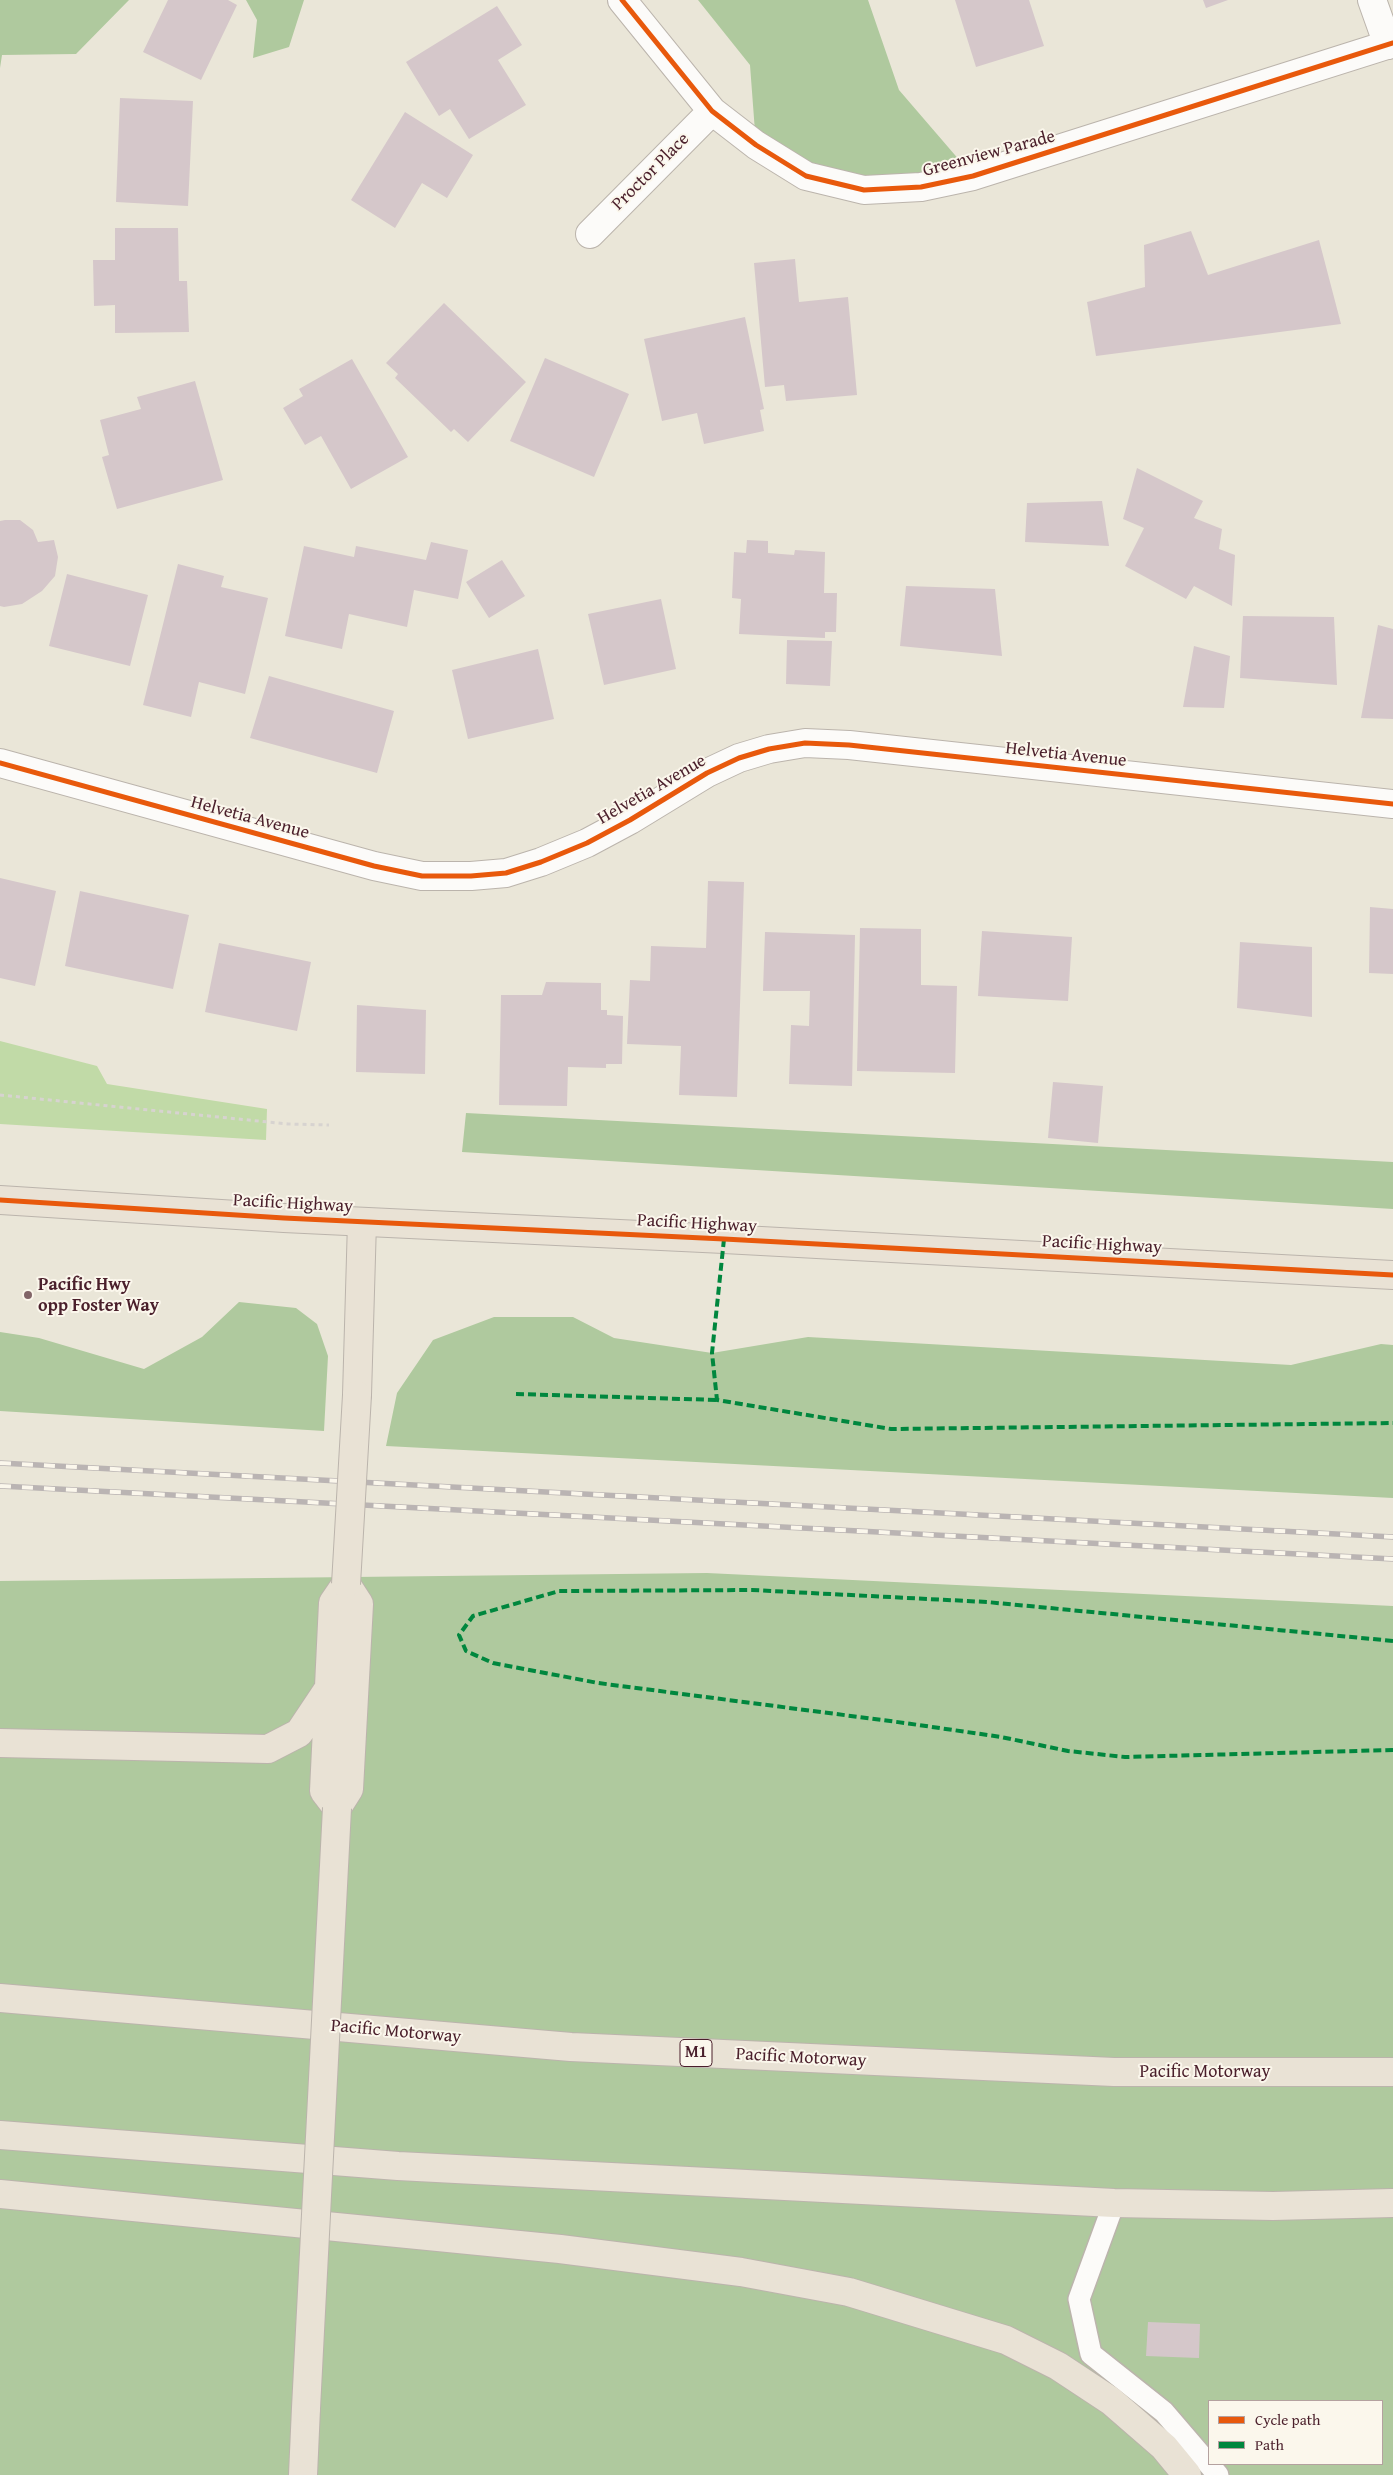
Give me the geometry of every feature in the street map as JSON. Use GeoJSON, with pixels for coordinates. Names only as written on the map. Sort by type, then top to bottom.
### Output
{"type":"FeatureCollection","features":[{"type":"Feature","properties":{"kind":"main road","name":"Pacific Highway"},"geometry":{"type":"LineString","coordinates":[[0,1200],[362,1222],[724,1239],[1393,1275]]}},
{"type":"Feature","properties":{"kind":"main road"},"geometry":{"type":"LineString","coordinates":[[337,1808],[324,1791],[333,1603],[346,1584],[357,1395],[362,1222]]}},
{"type":"Feature","properties":{"kind":"main road"},"geometry":{"type":"LineString","coordinates":[[303,2475],[337,1808],[349,1790],[359,1604],[346,1584]]}},
{"type":"Feature","properties":{"kind":"main road"},"geometry":{"type":"LineString","coordinates":[[0,1743],[268,1749],[299,1733],[329,1688]]}},
{"type":"Feature","properties":{"kind":"main road","name":"Pacific Motorway"},"geometry":{"type":"LineString","coordinates":[[0,1998],[571,2047],[1114,2072],[1393,2072]]}},
{"type":"Feature","properties":{"kind":"main road"},"geometry":{"type":"LineString","coordinates":[[0,2135],[398,2166],[1114,2203],[1273,2206],[1393,2203]]}},
{"type":"Feature","properties":{"kind":"main road"},"geometry":{"type":"LineString","coordinates":[[0,2194],[560,2248],[741,2272],[849,2292],[1006,2340],[1058,2366],[1111,2401],[1164,2447],[1186,2475]]}},
{"type":"Feature","properties":{"kind":"street","name":"Greenview Parade"},"geometry":{"type":"LineString","coordinates":[[622,0],[712,111],[756,145],[806,176],[864,190],[921,187],[991,170],[1390,44]]}},
{"type":"Feature","properties":{"kind":"street"},"geometry":{"type":"LineString","coordinates":[[1372,0],[1390,44]]}},
{"type":"Feature","properties":{"kind":"street","name":"Proctor Place"},"geometry":{"type":"LineString","coordinates":[[590,234],[712,111]]}},
{"type":"Feature","properties":{"kind":"street","name":"Helvetia Avenue"},"geometry":{"type":"LineString","coordinates":[[0,763],[374,866],[422,876],[471,876],[506,873],[541,862],[587,843],[630,820],[707,773],[738,758],[769,749],[805,744],[850,745],[1393,804]]}},
{"type":"Feature","properties":{"kind":"lane"},"geometry":{"type":"LineString","coordinates":[[1114,2203],[1079,2299],[1091,2354],[1164,2412],[1208,2463]]}},
{"type":"Feature","properties":{"kind":"lane"},"geometry":{"type":"LineString","coordinates":[[1209,2465],[1218,2475]]}},
{"type":"Feature","properties":{"kind":"path"},"geometry":{"type":"LineString","coordinates":[[0,1095],[288,1124],[329,1125]]}},
{"type":"Feature","properties":{"kind":"green space"},"geometry":{"type":"Polygon","coordinates":[[[0,0],[129,0],[76,54],[2,55],[0,68],[0,0]]]}},
{"type":"Feature","properties":{"kind":"green space"},"geometry":{"type":"Polygon","coordinates":[[[246,0],[304,0],[289,47],[253,58],[257,20],[246,0]]]}},
{"type":"Feature","properties":{"kind":"green space"},"geometry":{"type":"Polygon","coordinates":[[[698,0],[868,0],[899,90],[973,176],[864,190],[756,145],[750,65],[698,0]]]}},
{"type":"Feature","properties":{"kind":"green space"},"geometry":{"type":"Polygon","coordinates":[[[0,1041],[97,1066],[107,1084],[267,1109],[266,1140],[0,1124],[0,1041]]]}},
{"type":"Feature","properties":{"kind":"green space"},"geometry":{"type":"Polygon","coordinates":[[[466,1113],[1393,1162],[1393,1209],[462,1152],[466,1113]]]}},
{"type":"Feature","properties":{"kind":"green space"},"geometry":{"type":"Polygon","coordinates":[[[239,1302],[296,1308],[317,1324],[328,1356],[324,1431],[0,1411],[0,1332],[39,1338],[144,1369],[202,1337],[239,1302]]]}},
{"type":"Feature","properties":{"kind":"green space"},"geometry":{"type":"Polygon","coordinates":[[[494,1317],[573,1317],[614,1338],[712,1353],[808,1337],[1291,1365],[1381,1344],[1393,1345],[1393,1498],[386,1446],[397,1393],[433,1340],[494,1317]]]}},
{"type":"Feature","properties":{"kind":"green space"},"geometry":{"type":"Polygon","coordinates":[[[707,1573],[1393,1606],[1393,2475],[0,2475],[0,1581],[707,1573]]]}},
{"type":"Feature","properties":{"kind":"building"},"geometry":{"type":"Polygon","coordinates":[[[168,0],[228,0],[237,5],[201,80],[143,52],[168,0]]]}},
{"type":"Feature","properties":{"kind":"building"},"geometry":{"type":"Polygon","coordinates":[[[955,0],[1029,0],[1044,46],[976,67],[955,0]]]}},
{"type":"Feature","properties":{"kind":"building"},"geometry":{"type":"Polygon","coordinates":[[[1203,0],[1228,0],[1206,8],[1203,0]]]}},
{"type":"Feature","properties":{"kind":"building"},"geometry":{"type":"Polygon","coordinates":[[[497,6],[522,45],[498,60],[526,105],[469,139],[450,109],[439,116],[406,62],[497,6]]]}},
{"type":"Feature","properties":{"kind":"building"},"geometry":{"type":"Polygon","coordinates":[[[120,98],[193,101],[188,206],[116,202],[120,98]]]}},
{"type":"Feature","properties":{"kind":"building"},"geometry":{"type":"Polygon","coordinates":[[[405,112],[473,155],[447,198],[422,183],[395,228],[351,200],[405,112]]]}},
{"type":"Feature","properties":{"kind":"building"},"geometry":{"type":"Polygon","coordinates":[[[115,228],[178,228],[179,281],[187,281],[189,332],[115,333],[115,305],[94,306],[93,260],[115,260],[115,228]]]}},
{"type":"Feature","properties":{"kind":"building"},"geometry":{"type":"Polygon","coordinates":[[[1191,231],[1208,275],[1319,240],[1341,324],[1096,356],[1087,302],[1145,287],[1144,245],[1191,231]]]}},
{"type":"Feature","properties":{"kind":"building"},"geometry":{"type":"Polygon","coordinates":[[[795,259],[799,302],[848,297],[857,395],[786,401],[784,385],[765,387],[754,263],[795,259]]]}},
{"type":"Feature","properties":{"kind":"building"},"geometry":{"type":"Polygon","coordinates":[[[444,303],[526,382],[468,442],[454,429],[451,432],[395,378],[398,374],[386,363],[444,303]]]}},
{"type":"Feature","properties":{"kind":"building"},"geometry":{"type":"Polygon","coordinates":[[[745,317],[764,409],[760,410],[764,431],[704,444],[697,413],[662,421],[644,339],[745,317]]]}},
{"type":"Feature","properties":{"kind":"building"},"geometry":{"type":"Polygon","coordinates":[[[545,358],[629,394],[594,477],[510,441],[545,358]]]}},
{"type":"Feature","properties":{"kind":"building"},"geometry":{"type":"Polygon","coordinates":[[[352,359],[408,457],[351,489],[321,436],[305,445],[283,408],[303,396],[299,389],[352,359]]]}},
{"type":"Feature","properties":{"kind":"building"},"geometry":{"type":"Polygon","coordinates":[[[195,381],[223,480],[117,509],[102,457],[109,455],[100,420],[141,409],[137,397],[195,381]]]}},
{"type":"Feature","properties":{"kind":"building"},"geometry":{"type":"Polygon","coordinates":[[[1137,468],[1203,501],[1194,518],[1222,529],[1219,549],[1235,555],[1232,606],[1194,586],[1186,599],[1125,566],[1144,528],[1123,519],[1137,468]]]}},
{"type":"Feature","properties":{"kind":"building"},"geometry":{"type":"Polygon","coordinates":[[[1102,501],[1109,546],[1025,542],[1027,503],[1102,501]]]}},
{"type":"Feature","properties":{"kind":"building"},"geometry":{"type":"Polygon","coordinates":[[[20,520],[33,530],[38,542],[54,540],[58,557],[55,576],[42,591],[22,604],[4,607],[0,606],[0,521],[20,520]]]}},
{"type":"Feature","properties":{"kind":"building"},"geometry":{"type":"Polygon","coordinates":[[[747,540],[768,541],[768,553],[794,555],[795,550],[825,552],[824,593],[837,593],[836,632],[825,632],[825,638],[739,634],[741,599],[732,598],[734,552],[746,553],[747,540]]]}},
{"type":"Feature","properties":{"kind":"building"},"geometry":{"type":"Polygon","coordinates":[[[431,542],[468,550],[458,599],[414,590],[407,627],[349,614],[342,649],[285,636],[304,546],[354,557],[356,546],[426,560],[431,542]]]}},
{"type":"Feature","properties":{"kind":"building"},"geometry":{"type":"Polygon","coordinates":[[[502,560],[525,596],[489,618],[466,582],[502,560]]]}},
{"type":"Feature","properties":{"kind":"building"},"geometry":{"type":"Polygon","coordinates":[[[178,564],[224,576],[221,587],[268,598],[245,694],[199,682],[191,717],[143,705],[178,564]]]}},
{"type":"Feature","properties":{"kind":"building"},"geometry":{"type":"Polygon","coordinates":[[[67,574],[148,595],[130,666],[49,646],[67,574]]]}},
{"type":"Feature","properties":{"kind":"building"},"geometry":{"type":"Polygon","coordinates":[[[906,586],[995,589],[1002,656],[900,646],[906,586]]]}},
{"type":"Feature","properties":{"kind":"building"},"geometry":{"type":"Polygon","coordinates":[[[661,599],[676,669],[604,685],[588,614],[661,599]]]}},
{"type":"Feature","properties":{"kind":"building"},"geometry":{"type":"Polygon","coordinates":[[[1243,616],[1334,617],[1337,685],[1240,678],[1243,616]]]}},
{"type":"Feature","properties":{"kind":"building"},"geometry":{"type":"Polygon","coordinates":[[[1378,625],[1393,629],[1393,719],[1361,718],[1378,625]]]}},
{"type":"Feature","properties":{"kind":"building"},"geometry":{"type":"Polygon","coordinates":[[[787,640],[832,641],[830,686],[786,684],[787,640]]]}},
{"type":"Feature","properties":{"kind":"building"},"geometry":{"type":"Polygon","coordinates":[[[1194,646],[1230,656],[1224,708],[1183,707],[1194,646]]]}},
{"type":"Feature","properties":{"kind":"building"},"geometry":{"type":"Polygon","coordinates":[[[538,649],[554,719],[468,739],[452,670],[538,649]]]}},
{"type":"Feature","properties":{"kind":"building"},"geometry":{"type":"Polygon","coordinates":[[[269,676],[394,711],[377,773],[250,738],[269,676]]]}},
{"type":"Feature","properties":{"kind":"building"},"geometry":{"type":"Polygon","coordinates":[[[0,878],[56,891],[35,986],[0,978],[0,878]]]}},
{"type":"Feature","properties":{"kind":"building"},"geometry":{"type":"Polygon","coordinates":[[[708,881],[744,882],[737,1097],[679,1095],[681,1046],[627,1044],[630,980],[650,981],[651,946],[706,948],[708,881]]]}},
{"type":"Feature","properties":{"kind":"building"},"geometry":{"type":"Polygon","coordinates":[[[80,891],[189,915],[173,989],[65,966],[80,891]]]}},
{"type":"Feature","properties":{"kind":"building"},"geometry":{"type":"Polygon","coordinates":[[[1370,907],[1393,909],[1393,974],[1369,973],[1370,907]]]}},
{"type":"Feature","properties":{"kind":"building"},"geometry":{"type":"Polygon","coordinates":[[[860,928],[921,929],[921,985],[957,986],[955,1073],[857,1071],[860,928]]]}},
{"type":"Feature","properties":{"kind":"building"},"geometry":{"type":"Polygon","coordinates":[[[982,931],[1072,937],[1068,1001],[978,996],[982,931]]]}},
{"type":"Feature","properties":{"kind":"building"},"geometry":{"type":"Polygon","coordinates":[[[765,932],[855,935],[852,1086],[789,1084],[791,1025],[809,1026],[810,991],[763,991],[765,932]]]}},
{"type":"Feature","properties":{"kind":"building"},"geometry":{"type":"Polygon","coordinates":[[[1240,942],[1312,947],[1312,1017],[1237,1008],[1240,942]]]}},
{"type":"Feature","properties":{"kind":"building"},"geometry":{"type":"Polygon","coordinates":[[[219,943],[311,962],[297,1031],[205,1012],[219,943]]]}},
{"type":"Feature","properties":{"kind":"building"},"geometry":{"type":"Polygon","coordinates":[[[546,982],[601,983],[601,1010],[607,1010],[607,1015],[623,1016],[622,1064],[606,1064],[606,1068],[568,1067],[567,1106],[499,1105],[501,995],[542,995],[546,982]]]}},
{"type":"Feature","properties":{"kind":"building"},"geometry":{"type":"Polygon","coordinates":[[[357,1005],[426,1010],[425,1074],[356,1072],[357,1005]]]}},
{"type":"Feature","properties":{"kind":"building"},"geometry":{"type":"Polygon","coordinates":[[[1053,1082],[1103,1086],[1098,1143],[1048,1138],[1053,1082]]]}},
{"type":"Feature","properties":{"kind":"building"},"geometry":{"type":"Polygon","coordinates":[[[1148,2322],[1200,2324],[1199,2358],[1146,2356],[1148,2322]]]}},
{"type":"Feature","properties":{"kind":"railway"},"geometry":{"type":"LineString","coordinates":[[0,1463],[1393,1537]]}},
{"type":"Feature","properties":{"kind":"railway"},"geometry":{"type":"LineString","coordinates":[[0,1486],[1393,1559]]}},
{"type":"Feature","properties":{"kind":"marked path"},"geometry":{"type":"LineString","coordinates":[[724,1239],[712,1353],[717,1400],[891,1429],[1393,1423]]}},
{"type":"Feature","properties":{"kind":"marked path"},"geometry":{"type":"LineString","coordinates":[[516,1394],[717,1400]]}},
{"type":"Feature","properties":{"kind":"marked path"},"geometry":{"type":"LineString","coordinates":[[1393,1641],[987,1602],[752,1590],[559,1591],[473,1616],[459,1635],[466,1651],[493,1663],[598,1683],[905,1723],[1001,1737],[1068,1751],[1125,1757],[1393,1750]]}},
{"type":"Feature","properties":{"kind":"cycle path"},"geometry":{"type":"LineString","coordinates":[[622,0],[712,111],[756,145],[806,176],[864,190],[921,187],[973,176],[1393,43]]}},
{"type":"Feature","properties":{"kind":"cycle path"},"geometry":{"type":"LineString","coordinates":[[0,763],[374,866],[422,876],[471,876],[506,873],[541,862],[587,843],[630,820],[707,773],[739,758],[769,749],[805,743],[849,745],[1393,804]]}},
{"type":"Feature","properties":{"kind":"cycle path"},"geometry":{"type":"LineString","coordinates":[[0,1200],[284,1218],[724,1239],[1393,1275]]}},
{"type":"Feature","properties":{"kind":"place","name":"Pacific Hwy opp Foster Way"},"geometry":{"type":"Point","coordinates":[28,1295]}}]}
